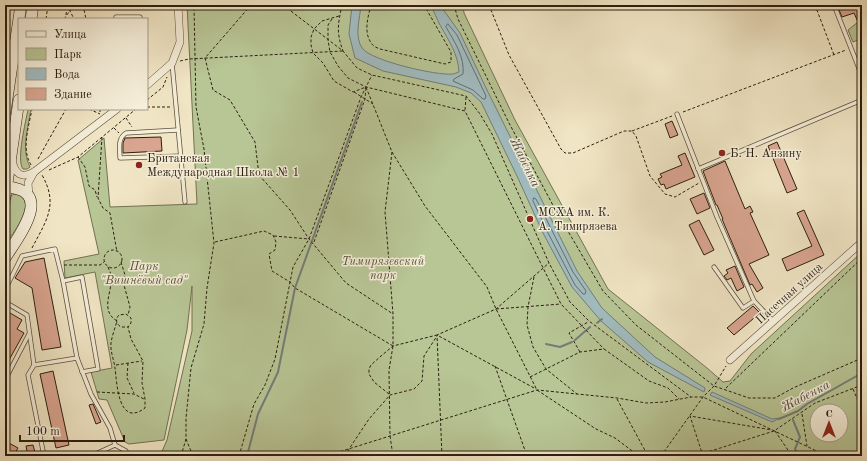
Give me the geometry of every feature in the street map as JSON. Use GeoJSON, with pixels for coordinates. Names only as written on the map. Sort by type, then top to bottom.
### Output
{"type":"FeatureCollection","features":[{"type":"Feature","properties":{"kind":"main road"},"geometry":{"type":"LineString","coordinates":[[19,18],[21,5]]}},
{"type":"Feature","properties":{"kind":"main road"},"geometry":{"type":"LineString","coordinates":[[31,18],[33,5]]}},
{"type":"Feature","properties":{"kind":"main road"},"geometry":{"type":"LineString","coordinates":[[5,112],[18,25]]}},
{"type":"Feature","properties":{"kind":"main road"},"geometry":{"type":"LineString","coordinates":[[5,258],[31,212],[32,204],[29,197],[21,190],[5,192],[18,107]]}},
{"type":"Feature","properties":{"kind":"street"},"geometry":{"type":"LineString","coordinates":[[148,84],[172,64],[180,42],[178,5]]}},
{"type":"Feature","properties":{"kind":"street"},"geometry":{"type":"LineString","coordinates":[[11,154],[15,169],[18,173],[24,175],[34,170],[116,110]]}},
{"type":"Feature","properties":{"kind":"street"},"geometry":{"type":"LineString","coordinates":[[29,197],[28,183],[34,170]]}},
{"type":"Feature","properties":{"kind":"street","name":"Пасечная улица"},"geometry":{"type":"LineString","coordinates":[[730,360],[862,242]]}},
{"type":"Feature","properties":{"kind":"lane"},"geometry":{"type":"LineString","coordinates":[[834,5],[862,76]]}},
{"type":"Feature","properties":{"kind":"lane"},"geometry":{"type":"LineString","coordinates":[[116,18],[140,18]]}},
{"type":"Feature","properties":{"kind":"lane"},"geometry":{"type":"LineString","coordinates":[[172,64],[185,202]]}},
{"type":"Feature","properties":{"kind":"lane"},"geometry":{"type":"LineString","coordinates":[[698,169],[862,100]]}},
{"type":"Feature","properties":{"kind":"lane"},"geometry":{"type":"LineString","coordinates":[[677,114],[717,218],[754,301],[773,322]]}},
{"type":"Feature","properties":{"kind":"lane"},"geometry":{"type":"LineString","coordinates":[[178,130],[126,133],[119,141],[120,158],[181,156]]}},
{"type":"Feature","properties":{"kind":"lane"},"geometry":{"type":"LineString","coordinates":[[5,290],[22,256],[55,249],[63,281],[77,358],[91,394],[110,428],[115,444],[126,451],[127,456]]}},
{"type":"Feature","properties":{"kind":"lane"},"geometry":{"type":"LineString","coordinates":[[714,266],[743,308],[754,301]]}},
{"type":"Feature","properties":{"kind":"lane"},"geometry":{"type":"LineString","coordinates":[[63,281],[82,277],[98,369],[82,372]]}},
{"type":"Feature","properties":{"kind":"lane"},"geometry":{"type":"LineString","coordinates":[[5,302],[27,315],[34,365],[28,375],[44,456]]}},
{"type":"Feature","properties":{"kind":"lane"},"geometry":{"type":"LineString","coordinates":[[5,380],[30,333]]}},
{"type":"Feature","properties":{"kind":"lane"},"geometry":{"type":"LineString","coordinates":[[34,365],[77,358]]}},
{"type":"Feature","properties":{"kind":"lane"},"geometry":{"type":"LineString","coordinates":[[91,456],[115,444]]}},
{"type":"Feature","properties":{"kind":"path"},"geometry":{"type":"LineString","coordinates":[[5,40],[9,5]]}},
{"type":"Feature","properties":{"kind":"path"},"geometry":{"type":"LineString","coordinates":[[46,18],[48,5]]}},
{"type":"Feature","properties":{"kind":"path"},"geometry":{"type":"LineString","coordinates":[[67,5],[73,18]]}},
{"type":"Feature","properties":{"kind":"path"},"geometry":{"type":"LineString","coordinates":[[65,18],[67,5]]}},
{"type":"Feature","properties":{"kind":"path"},"geometry":{"type":"LineString","coordinates":[[66,18],[74,5]]}},
{"type":"Feature","properties":{"kind":"path"},"geometry":{"type":"LineString","coordinates":[[83,5],[86,18]]}},
{"type":"Feature","properties":{"kind":"path"},"geometry":{"type":"LineString","coordinates":[[181,456],[186,439],[186,418],[191,368],[204,324],[207,288],[214,243],[204,148],[196,107],[194,5]]}},
{"type":"Feature","properties":{"kind":"path"},"geometry":{"type":"LineString","coordinates":[[205,58],[251,5]]}},
{"type":"Feature","properties":{"kind":"path"},"geometry":{"type":"LineString","coordinates":[[283,5],[343,51],[357,68],[372,75],[466,96],[480,114],[492,134],[549,263],[570,302],[589,321],[691,397]]}},
{"type":"Feature","properties":{"kind":"path"},"geometry":{"type":"LineString","coordinates":[[342,5],[339,16],[338,37],[343,51]]}},
{"type":"Feature","properties":{"kind":"path"},"geometry":{"type":"LineString","coordinates":[[371,5],[367,20],[368,36],[372,45],[380,49],[445,64],[451,62],[451,52],[424,5]]}},
{"type":"Feature","properties":{"kind":"path"},"geometry":{"type":"LineString","coordinates":[[454,5],[458,19],[509,123],[555,209],[603,291],[636,325],[714,386],[749,398],[775,398],[793,388],[862,358]]}},
{"type":"Feature","properties":{"kind":"path"},"geometry":{"type":"LineString","coordinates":[[489,5],[509,55],[561,149],[565,153],[573,153],[624,131],[632,131],[850,48]]}},
{"type":"Feature","properties":{"kind":"path"},"geometry":{"type":"LineString","coordinates":[[815,5],[834,55]]}},
{"type":"Feature","properties":{"kind":"path"},"geometry":{"type":"LineString","coordinates":[[339,16],[322,21],[314,29],[311,37],[313,53],[323,64],[334,81],[373,104]]}},
{"type":"Feature","properties":{"kind":"path"},"geometry":{"type":"LineString","coordinates":[[332,19],[328,25],[330,52],[338,66],[348,78],[366,87],[465,111]]}},
{"type":"Feature","properties":{"kind":"path"},"geometry":{"type":"LineString","coordinates":[[148,99],[163,87],[172,64],[189,59],[343,51]]}},
{"type":"Feature","properties":{"kind":"path"},"geometry":{"type":"LineString","coordinates":[[205,58],[213,90],[230,100],[255,142],[259,175],[290,210],[309,239],[314,243],[346,284],[393,314]]}},
{"type":"Feature","properties":{"kind":"path"},"geometry":{"type":"LineString","coordinates":[[239,456],[254,404],[265,385],[275,358],[293,267],[309,239],[361,97],[372,75]]}},
{"type":"Feature","properties":{"kind":"path"},"geometry":{"type":"LineString","coordinates":[[353,92],[366,87]]}},
{"type":"Feature","properties":{"kind":"path"},"geometry":{"type":"LineString","coordinates":[[314,243],[365,100],[366,87]]}},
{"type":"Feature","properties":{"kind":"path"},"geometry":{"type":"LineString","coordinates":[[366,87],[392,152],[424,206],[487,287],[496,309],[537,390]]}},
{"type":"Feature","properties":{"kind":"path"},"geometry":{"type":"LineString","coordinates":[[466,96],[465,111],[561,304],[604,349],[649,381],[668,388],[680,400]]}},
{"type":"Feature","properties":{"kind":"path"},"geometry":{"type":"LineString","coordinates":[[148,107],[176,106]]}},
{"type":"Feature","properties":{"kind":"path"},"geometry":{"type":"LineString","coordinates":[[32,110],[27,142],[27,156],[34,170]]}},
{"type":"Feature","properties":{"kind":"path"},"geometry":{"type":"LineString","coordinates":[[37,162],[65,110]]}},
{"type":"Feature","properties":{"kind":"path"},"geometry":{"type":"LineString","coordinates":[[91,110],[100,114],[100,110]]}},
{"type":"Feature","properties":{"kind":"path"},"geometry":{"type":"LineString","coordinates":[[28,255],[48,218],[51,201],[48,184],[42,174],[78,156],[135,110]]}},
{"type":"Feature","properties":{"kind":"path"},"geometry":{"type":"LineString","coordinates":[[125,118],[138,132]]}},
{"type":"Feature","properties":{"kind":"path"},"geometry":{"type":"LineString","coordinates":[[114,127],[122,136]]}},
{"type":"Feature","properties":{"kind":"path"},"geometry":{"type":"LineString","coordinates":[[632,131],[636,136],[650,176],[665,194],[675,197],[703,180]]}},
{"type":"Feature","properties":{"kind":"path"},"geometry":{"type":"LineString","coordinates":[[98,198],[102,137]]}},
{"type":"Feature","properties":{"kind":"path"},"geometry":{"type":"LineString","coordinates":[[392,152],[385,212],[393,314],[393,346],[389,370],[390,436],[393,456]]}},
{"type":"Feature","properties":{"kind":"path"},"geometry":{"type":"LineString","coordinates":[[78,156],[85,167],[89,186],[95,190],[103,208],[110,213],[117,252],[121,256],[125,275],[124,285],[130,307],[128,314],[131,320],[128,327],[131,339],[143,361],[142,383],[145,408],[139,412],[130,413],[125,410],[118,393],[111,344],[119,315],[124,313],[128,314]]}},
{"type":"Feature","properties":{"kind":"path"},"geometry":{"type":"LineString","coordinates":[[214,243],[264,231],[273,236],[309,239]]}},
{"type":"Feature","properties":{"kind":"path"},"geometry":{"type":"LineString","coordinates":[[273,236],[276,242],[275,250],[269,254],[272,271],[290,282],[295,288],[393,346]]}},
{"type":"Feature","properties":{"kind":"path"},"geometry":{"type":"LineString","coordinates":[[117,252],[108,252],[104,256],[104,262],[108,267],[111,276],[107,302],[108,312],[111,318],[121,327],[128,327]]}},
{"type":"Feature","properties":{"kind":"path"},"geometry":{"type":"LineString","coordinates":[[726,389],[862,258]]}},
{"type":"Feature","properties":{"kind":"path"},"geometry":{"type":"LineString","coordinates":[[108,267],[116,267],[121,261]]}},
{"type":"Feature","properties":{"kind":"path"},"geometry":{"type":"LineString","coordinates":[[59,265],[100,265],[104,262]]}},
{"type":"Feature","properties":{"kind":"path"},"geometry":{"type":"LineString","coordinates":[[390,394],[374,382],[369,369],[393,346],[437,335],[496,309],[549,263]]}},
{"type":"Feature","properties":{"kind":"path"},"geometry":{"type":"LineString","coordinates":[[534,276],[528,307],[527,325],[533,347],[546,369],[577,394]]}},
{"type":"Feature","properties":{"kind":"path"},"geometry":{"type":"LineString","coordinates":[[496,309],[561,304]]}},
{"type":"Feature","properties":{"kind":"path"},"geometry":{"type":"LineString","coordinates":[[580,352],[568,333],[589,321]]}},
{"type":"Feature","properties":{"kind":"path"},"geometry":{"type":"LineString","coordinates":[[437,335],[537,390],[596,430],[615,438],[639,456]]}},
{"type":"Feature","properties":{"kind":"path"},"geometry":{"type":"LineString","coordinates":[[346,456],[349,448],[369,418],[390,394],[414,389],[422,381],[424,356],[437,335]]}},
{"type":"Feature","properties":{"kind":"path"},"geometry":{"type":"LineString","coordinates":[[437,335],[442,456]]}},
{"type":"Feature","properties":{"kind":"path"},"geometry":{"type":"LineString","coordinates":[[530,377],[580,352],[604,349]]}},
{"type":"Feature","properties":{"kind":"path"},"geometry":{"type":"LineString","coordinates":[[661,456],[703,397],[714,386],[730,360]]}},
{"type":"Feature","properties":{"kind":"path"},"geometry":{"type":"LineString","coordinates":[[115,366],[143,361]]}},
{"type":"Feature","properties":{"kind":"path"},"geometry":{"type":"LineString","coordinates":[[128,364],[127,378],[134,394]]}},
{"type":"Feature","properties":{"kind":"path"},"geometry":{"type":"LineString","coordinates":[[494,366],[527,456]]}},
{"type":"Feature","properties":{"kind":"path"},"geometry":{"type":"LineString","coordinates":[[695,456],[703,455],[774,431],[815,403],[862,385]]}},
{"type":"Feature","properties":{"kind":"path"},"geometry":{"type":"LineString","coordinates":[[853,389],[862,410]]}},
{"type":"Feature","properties":{"kind":"path"},"geometry":{"type":"LineString","coordinates":[[326,456],[506,398],[537,390],[617,398],[646,403],[665,402],[691,397],[703,397],[827,456]]}},
{"type":"Feature","properties":{"kind":"path"},"geometry":{"type":"LineString","coordinates":[[91,394],[97,392],[134,394],[145,399]]}},
{"type":"Feature","properties":{"kind":"path"},"geometry":{"type":"LineString","coordinates":[[617,398],[622,404],[648,456]]}},
{"type":"Feature","properties":{"kind":"path"},"geometry":{"type":"LineString","coordinates":[[802,412],[807,446]]}},
{"type":"Feature","properties":{"kind":"path"},"geometry":{"type":"LineString","coordinates":[[690,416],[774,431],[792,456]]}},
{"type":"Feature","properties":{"kind":"path"},"geometry":{"type":"LineString","coordinates":[[690,416],[703,455]]}},
{"type":"Feature","properties":{"kind":"path"},"geometry":{"type":"LineString","coordinates":[[186,439],[193,456]]}},
{"type":"Feature","properties":{"kind":"green space","name":"Тимирязевский парк"},"geometry":{"type":"Polygon","coordinates":[[[187,5],[463,5],[464,13],[515,120],[608,289],[723,382],[730,381],[751,354],[862,252],[862,456],[160,456],[167,440],[192,331],[192,286],[187,330],[164,440],[129,444],[125,442],[107,400],[99,399],[91,372],[112,368],[95,272],[65,278],[64,261],[99,254],[78,160],[104,138],[110,207],[197,204],[187,5]]]}},
{"type":"Feature","properties":{"kind":"green space"},"geometry":{"type":"Polygon","coordinates":[[[862,20],[862,49],[858,40],[853,42],[848,30],[862,20]]]}},
{"type":"Feature","properties":{"kind":"green space"},"geometry":{"type":"Polygon","coordinates":[[[28,110],[31,110],[26,146],[27,160],[30,167],[27,169],[23,169],[21,164],[21,149],[28,110]]]}},
{"type":"Feature","properties":{"kind":"green space"},"geometry":{"type":"Polygon","coordinates":[[[14,194],[22,196],[25,201],[25,208],[23,216],[14,233],[5,244],[5,231],[11,196],[14,194]]]}},
{"type":"Feature","properties":{"kind":"water"},"geometry":{"type":"Polygon","coordinates":[[[352,5],[361,5],[358,38],[362,48],[368,53],[405,67],[434,73],[454,74],[459,72],[457,59],[431,5],[440,5],[460,33],[577,271],[602,308],[655,357],[705,388],[704,392],[648,362],[601,321],[572,287],[543,233],[481,102],[471,93],[456,87],[383,71],[355,58],[349,34],[352,5]]]}},
{"type":"Feature","properties":{"kind":"water"},"geometry":{"type":"Polygon","coordinates":[[[712,392],[772,419],[780,418],[772,422],[710,395],[712,392]]]}},
{"type":"Feature","properties":{"kind":"building"},"geometry":{"type":"Polygon","coordinates":[[[837,5],[862,5],[862,20],[858,22],[854,13],[842,17],[837,5]]]}},
{"type":"Feature","properties":{"kind":"building"},"geometry":{"type":"Polygon","coordinates":[[[672,121],[678,135],[670,138],[665,124],[672,121]]]}},
{"type":"Feature","properties":{"kind":"building"},"geometry":{"type":"Polygon","coordinates":[[[161,137],[162,151],[123,153],[123,143],[125,138],[161,137]]]}},
{"type":"Feature","properties":{"kind":"building"},"geometry":{"type":"Polygon","coordinates":[[[777,142],[797,189],[787,193],[768,146],[777,142]]]}},
{"type":"Feature","properties":{"kind":"building"},"geometry":{"type":"Polygon","coordinates":[[[685,153],[695,177],[666,189],[664,184],[661,185],[658,179],[662,177],[660,174],[682,165],[678,156],[685,153]]]}},
{"type":"Feature","properties":{"kind":"building"},"geometry":{"type":"Polygon","coordinates":[[[725,161],[745,209],[750,206],[753,212],[750,213],[769,255],[749,264],[763,288],[757,292],[752,284],[750,285],[703,171],[725,161]]]}},
{"type":"Feature","properties":{"kind":"building"},"geometry":{"type":"Polygon","coordinates":[[[704,193],[710,208],[697,214],[690,199],[704,193]]]}},
{"type":"Feature","properties":{"kind":"building"},"geometry":{"type":"Polygon","coordinates":[[[804,210],[824,255],[787,271],[782,259],[812,246],[797,213],[804,210]]]}},
{"type":"Feature","properties":{"kind":"building"},"geometry":{"type":"Polygon","coordinates":[[[699,220],[714,250],[704,255],[689,225],[699,220]]]}},
{"type":"Feature","properties":{"kind":"building"},"geometry":{"type":"Polygon","coordinates":[[[44,258],[61,347],[42,350],[32,288],[15,278],[25,262],[44,258]]]}},
{"type":"Feature","properties":{"kind":"building"},"geometry":{"type":"Polygon","coordinates":[[[735,266],[744,287],[737,291],[731,278],[727,280],[724,276],[728,273],[726,270],[735,266]]]}},
{"type":"Feature","properties":{"kind":"building"},"geometry":{"type":"Polygon","coordinates":[[[753,306],[760,313],[734,335],[727,328],[753,306]]]}},
{"type":"Feature","properties":{"kind":"building"},"geometry":{"type":"Polygon","coordinates":[[[5,310],[22,320],[17,329],[24,333],[9,360],[5,358],[5,310]]]}},
{"type":"Feature","properties":{"kind":"building"},"geometry":{"type":"Polygon","coordinates":[[[53,371],[69,445],[56,448],[40,374],[53,371]]]}},
{"type":"Feature","properties":{"kind":"building"},"geometry":{"type":"Polygon","coordinates":[[[93,404],[101,422],[96,424],[89,405],[93,404]]]}},
{"type":"Feature","properties":{"kind":"building"},"geometry":{"type":"Polygon","coordinates":[[[7,442],[18,448],[15,453],[12,452],[10,456],[5,456],[5,446],[7,442]]]}},
{"type":"Feature","properties":{"kind":"building"},"geometry":{"type":"Polygon","coordinates":[[[33,445],[36,456],[28,456],[26,446],[33,445]]]}},
{"type":"Feature","properties":{"kind":"waterway"},"geometry":{"type":"LineString","coordinates":[[247,456],[258,414],[278,372],[295,288],[362,102]]}},
{"type":"Feature","properties":{"kind":"waterway"},"geometry":{"type":"LineString","coordinates":[[597,323],[602,319]]}},
{"type":"Feature","properties":{"kind":"waterway"},"geometry":{"type":"LineString","coordinates":[[575,340],[590,327]]}},
{"type":"Feature","properties":{"kind":"waterway"},"geometry":{"type":"LineString","coordinates":[[546,344],[560,347],[572,342]]}},
{"type":"Feature","properties":{"kind":"waterway","name":"Жабенка"},"geometry":{"type":"LineString","coordinates":[[779,419],[798,411],[807,404],[862,373]]}},
{"type":"Feature","properties":{"kind":"waterway"},"geometry":{"type":"LineString","coordinates":[[793,420],[800,437],[795,449],[799,456]]}},
{"type":"Feature","properties":{"kind":"place","name":"Б. Н. Анзину"},"geometry":{"type":"Point","coordinates":[722,153]}},
{"type":"Feature","properties":{"kind":"place","name":"Британская Международная Школа № 1"},"geometry":{"type":"Point","coordinates":[139,165]}},
{"type":"Feature","properties":{"kind":"place","name":"МСХА им. К. А. Тимирязева"},"geometry":{"type":"Point","coordinates":[530,219]}},
{"type":"Feature","properties":{"kind":"park label","name":"Парк \"Вишнёвый сад\""},"geometry":{"type":"Point","coordinates":[144,273]}}]}
